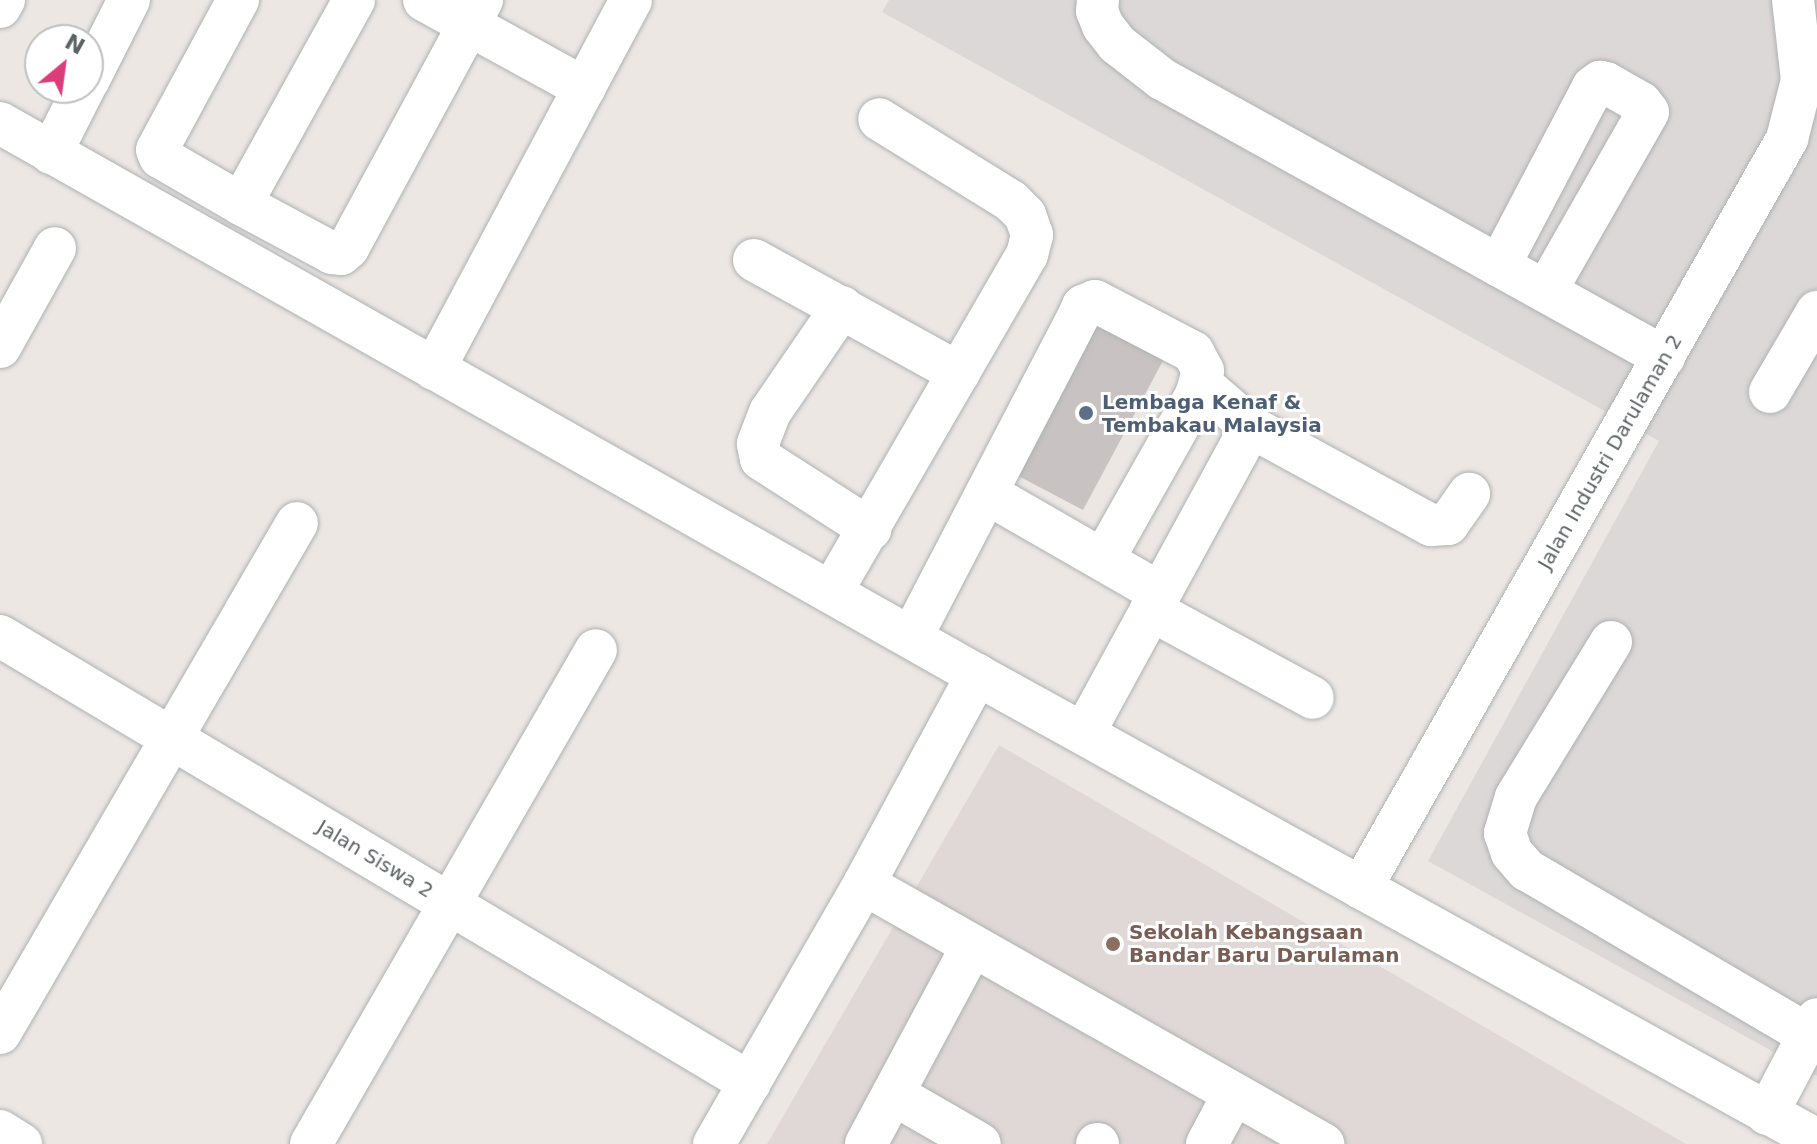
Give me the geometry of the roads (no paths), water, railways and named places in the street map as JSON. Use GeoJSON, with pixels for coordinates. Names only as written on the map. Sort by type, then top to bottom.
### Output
{"type":"FeatureCollection","features":[{"type":"Feature","properties":{"kind":"street"},"geometry":{"type":"LineString","coordinates":[[0,7],[4,0]]}},
{"type":"Feature","properties":{"kind":"street"},"geometry":{"type":"LineString","coordinates":[[104,49],[129,0]]}},
{"type":"Feature","properties":{"kind":"street"},"geometry":{"type":"LineString","coordinates":[[238,0],[159,142],[160,157],[332,253],[341,254],[348,248],[475,12]]}},
{"type":"Feature","properties":{"kind":"street"},"geometry":{"type":"LineString","coordinates":[[241,204],[354,0]]}},
{"type":"Feature","properties":{"kind":"street"},"geometry":{"type":"LineString","coordinates":[[424,0],[475,12],[584,88]]}},
{"type":"Feature","properties":{"kind":"street"},"geometry":{"type":"LineString","coordinates":[[434,369],[631,0]]}},
{"type":"Feature","properties":{"kind":"street"},"geometry":{"type":"LineString","coordinates":[[1098,0],[1097,11],[1103,26],[1140,65],[1664,357]]}},
{"type":"Feature","properties":{"kind":"street","name":"Jalan Industri Darulaman 2"},"geometry":{"type":"LineString","coordinates":[[1361,888],[1787,139],[1802,80],[1793,0]]}},
{"type":"Feature","properties":{"kind":"street"},"geometry":{"type":"LineString","coordinates":[[1499,266],[1593,87],[1606,83],[1641,103],[1648,112],[1546,291]]}},
{"type":"Feature","properties":{"kind":"street"},"geometry":{"type":"LineString","coordinates":[[51,153],[76,104]]}},
{"type":"Feature","properties":{"kind":"street"},"geometry":{"type":"LineString","coordinates":[[832,591],[1027,255],[1032,235],[1025,215],[1011,201],[879,119]]}},
{"type":"Feature","properties":{"kind":"street"},"geometry":{"type":"LineString","coordinates":[[0,123],[977,675],[1817,1140]]}},
{"type":"Feature","properties":{"kind":"street"},"geometry":{"type":"LineString","coordinates":[[0,347],[55,248]]}},
{"type":"Feature","properties":{"kind":"street"},"geometry":{"type":"LineString","coordinates":[[754,260],[959,373]]}},
{"type":"Feature","properties":{"kind":"street"},"geometry":{"type":"LineString","coordinates":[[912,636],[1088,303],[1103,304],[1193,352],[1201,362],[1201,384],[1103,560]]}},
{"type":"Feature","properties":{"kind":"street"},"geometry":{"type":"LineString","coordinates":[[842,307],[770,412],[758,444],[761,459],[870,529]]}},
{"type":"Feature","properties":{"kind":"street"},"geometry":{"type":"LineString","coordinates":[[1770,392],[1817,312]]}},
{"type":"Feature","properties":{"kind":"street"},"geometry":{"type":"LineString","coordinates":[[1201,384],[1251,427],[1431,525],[1448,524],[1469,494]]}},
{"type":"Feature","properties":{"kind":"street"},"geometry":{"type":"LineString","coordinates":[[1084,733],[1251,427]]}},
{"type":"Feature","properties":{"kind":"street"},"geometry":{"type":"LineString","coordinates":[[988,494],[1103,560],[1156,601],[1313,698]]}},
{"type":"Feature","properties":{"kind":"street"},"geometry":{"type":"LineString","coordinates":[[0,1033],[297,523]]}},
{"type":"Feature","properties":{"kind":"street","name":"Jalan Siswa 2"},"geometry":{"type":"LineString","coordinates":[[0,636],[750,1083]]}},
{"type":"Feature","properties":{"kind":"street"},"geometry":{"type":"LineString","coordinates":[[1611,642],[1516,797],[1505,833],[1512,853],[1527,870],[1813,1027],[1767,1114]]}},
{"type":"Feature","properties":{"kind":"street"},"geometry":{"type":"LineString","coordinates":[[311,1144],[596,650]]}},
{"type":"Feature","properties":{"kind":"street"},"geometry":{"type":"LineString","coordinates":[[714,1144],[864,884],[977,675]]}},
{"type":"Feature","properties":{"kind":"street"},"geometry":{"type":"LineString","coordinates":[[864,884],[1323,1144]]}},
{"type":"Feature","properties":{"kind":"street"},"geometry":{"type":"LineString","coordinates":[[866,1144],[972,946]]}},
{"type":"Feature","properties":{"kind":"street"},"geometry":{"type":"LineString","coordinates":[[893,1094],[980,1144]]}},
{"type":"Feature","properties":{"kind":"street"},"geometry":{"type":"LineString","coordinates":[[1207,1144],[1233,1095]]}},
{"type":"Feature","properties":{"kind":"street"},"geometry":{"type":"LineString","coordinates":[[0,1131],[21,1144]]}},
{"type":"Feature","properties":{"kind":"place","name":"Lembaga Kenaf & Tembakau Malaysia"},"geometry":{"type":"Point","coordinates":[1086,413]}},
{"type":"Feature","properties":{"kind":"place","name":"Sekolah Kebangsaan Bandar Baru Darulaman"},"geometry":{"type":"Point","coordinates":[1113,944]}}]}
